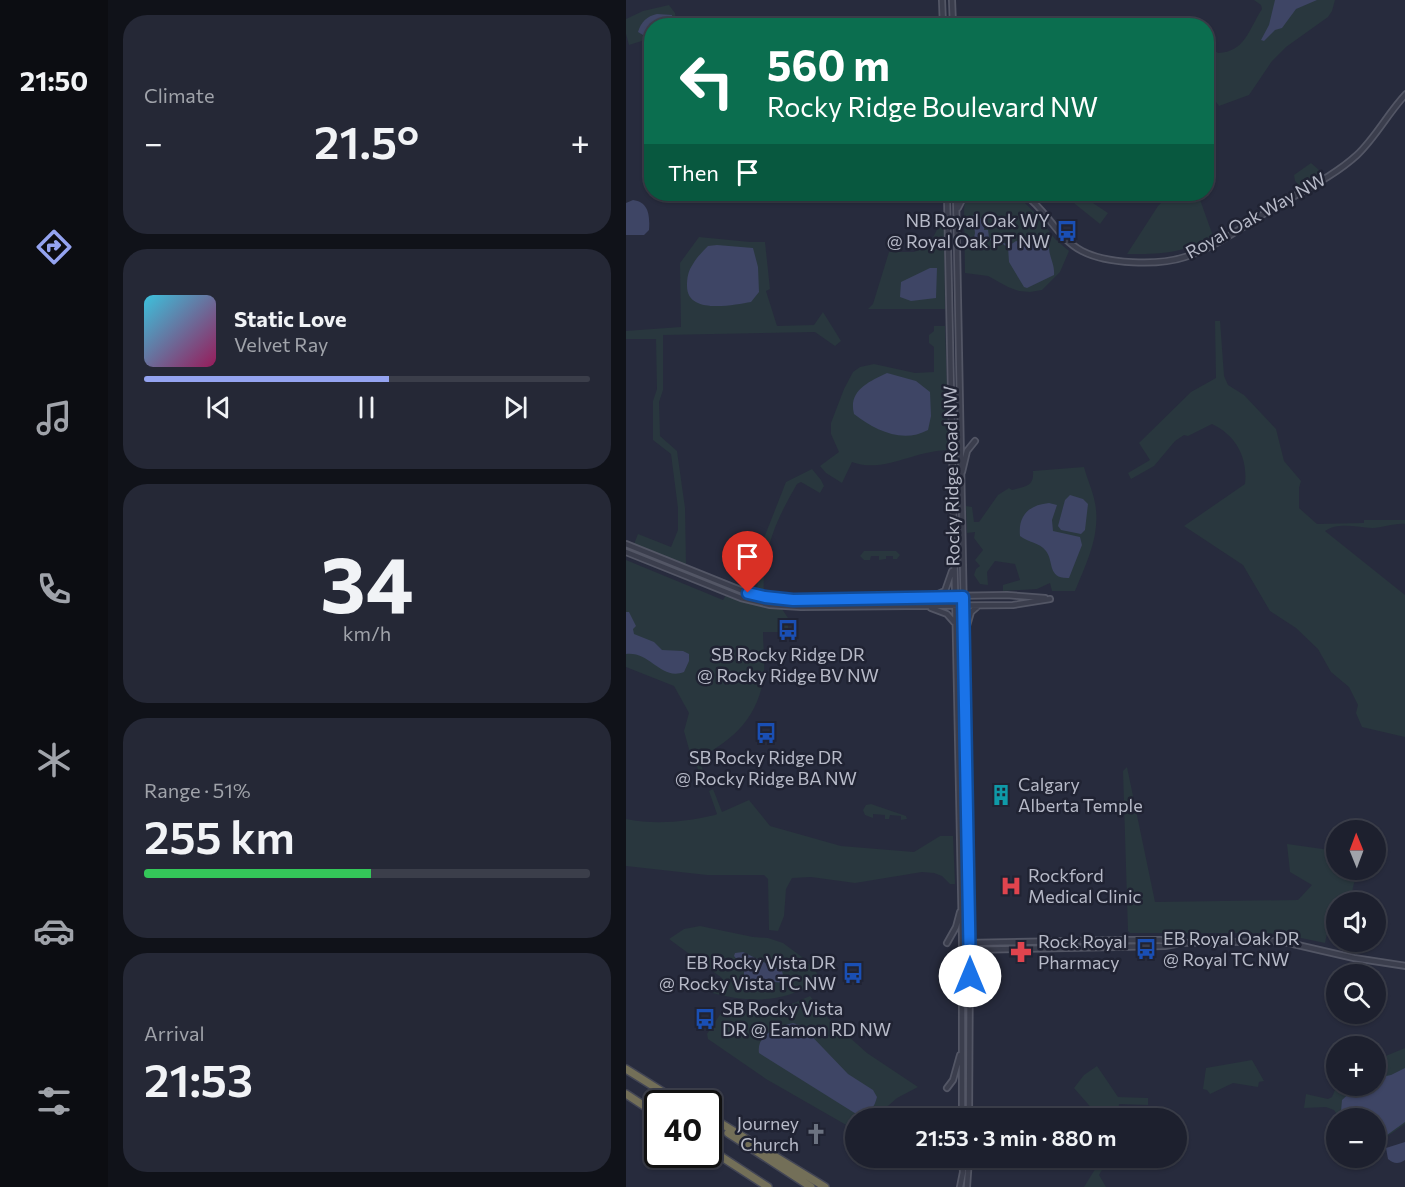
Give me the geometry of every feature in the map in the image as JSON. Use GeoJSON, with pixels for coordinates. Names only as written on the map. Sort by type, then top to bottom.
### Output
{"type":"FeatureCollection","features":[{"type":"Feature","properties":{"kind":"highway"},"geometry":{"type":"LineString","coordinates":[[626,1069],[660,1090]]}},
{"type":"Feature","properties":{"kind":"highway"},"geometry":{"type":"LineString","coordinates":[[626,1094],[644,1106]]}},
{"type":"Feature","properties":{"kind":"highway"},"geometry":{"type":"LineString","coordinates":[[722,1124],[825,1187]]}},
{"type":"Feature","properties":{"kind":"highway"},"geometry":{"type":"LineString","coordinates":[[722,1129],[811,1187]]}},
{"type":"Feature","properties":{"kind":"highway"},"geometry":{"type":"LineString","coordinates":[[722,1157],[768,1187]]}},
{"type":"Feature","properties":{"kind":"street"},"geometry":{"type":"LineString","coordinates":[[942,0],[943,18]]}},
{"type":"Feature","properties":{"kind":"street"},"geometry":{"type":"LineString","coordinates":[[952,0],[953,18]]}},
{"type":"Feature","properties":{"kind":"street","name":"Royal Oak Way NW"},"geometry":{"type":"LineString","coordinates":[[1035,201],[1069,243],[1082,251],[1112,260],[1161,261],[1185,258],[1238,230],[1340,168],[1358,154],[1406,94]]}},
{"type":"Feature","properties":{"kind":"street","name":"Rocky Ridge Road NW"},"geometry":{"type":"LineString","coordinates":[[947,201],[962,943],[962,1108]]}},
{"type":"Feature","properties":{"kind":"street","name":"Rocky Ridge Road NW"},"geometry":{"type":"LineString","coordinates":[[956,201],[970,942],[969,1108]]}},
{"type":"Feature","properties":{"kind":"street"},"geometry":{"type":"LineString","coordinates":[[957,210],[962,201]]}},
{"type":"Feature","properties":{"kind":"street"},"geometry":{"type":"LineString","coordinates":[[961,474],[967,451],[975,441]]}},
{"type":"Feature","properties":{"kind":"street"},"geometry":{"type":"LineString","coordinates":[[626,544],[748,593],[765,597],[801,600],[1007,595],[1050,599],[1013,605],[926,607],[770,605],[741,598],[626,552]]}},
{"type":"Feature","properties":{"kind":"street"},"geometry":{"type":"LineString","coordinates":[[928,597],[945,591],[954,564]]}},
{"type":"Feature","properties":{"kind":"street"},"geometry":{"type":"LineString","coordinates":[[964,638],[968,618],[971,612],[980,605]]}},
{"type":"Feature","properties":{"kind":"street"},"geometry":{"type":"LineString","coordinates":[[926,607],[947,614],[955,623]]}},
{"type":"Feature","properties":{"kind":"street"},"geometry":{"type":"LineString","coordinates":[[947,943],[956,927],[961,907]]}},
{"type":"Feature","properties":{"kind":"street"},"geometry":{"type":"LineString","coordinates":[[1026,941],[1026,949]]}},
{"type":"Feature","properties":{"kind":"street"},"geometry":{"type":"LineString","coordinates":[[962,943],[1280,941],[1354,958],[1406,966]]}},
{"type":"Feature","properties":{"kind":"street"},"geometry":{"type":"LineString","coordinates":[[962,950],[1165,946],[1178,943]]}},
{"type":"Feature","properties":{"kind":"street"},"geometry":{"type":"LineString","coordinates":[[970,976],[978,956],[984,950]]}},
{"type":"Feature","properties":{"kind":"street"},"geometry":{"type":"LineString","coordinates":[[947,1088],[953,1080],[962,1050]]}},
{"type":"Feature","properties":{"kind":"street"},"geometry":{"type":"LineString","coordinates":[[960,1187],[963,1168]]}},
{"type":"Feature","properties":{"kind":"street"},"geometry":{"type":"LineString","coordinates":[[967,1187],[968,1168]]}},
{"type":"Feature","properties":{"kind":"shaded area"},"geometry":{"type":"Polygon","coordinates":[[[1254,0],[1335,0],[1328,17],[1286,47],[1272,61],[1249,95],[1219,106],[1214,99],[1214,50],[1218,53],[1227,52],[1240,44],[1262,9],[1261,5],[1254,0]]]}},
{"type":"Feature","properties":{"kind":"shaded area"},"geometry":{"type":"Polygon","coordinates":[[[669,5],[676,18],[644,18],[644,40],[629,45],[626,19],[643,11],[669,5]]]}},
{"type":"Feature","properties":{"kind":"shaded area"},"geometry":{"type":"Polygon","coordinates":[[[1311,163],[1319,170],[1319,174],[1300,186],[1295,181],[1294,175],[1311,163]]]}},
{"type":"Feature","properties":{"kind":"shaded area"},"geometry":{"type":"Polygon","coordinates":[[[965,201],[1020,201],[1025,203],[1055,239],[1069,251],[1060,272],[1042,290],[1030,292],[1008,287],[988,276],[965,273],[965,201]]]}},
{"type":"Feature","properties":{"kind":"shaded area"},"geometry":{"type":"Polygon","coordinates":[[[1073,201],[1090,201],[1108,213],[1100,224],[1073,201]]]}},
{"type":"Feature","properties":{"kind":"shaded area"},"geometry":{"type":"Polygon","coordinates":[[[1163,201],[1200,201],[1213,236],[1182,250],[1127,254],[1163,201]]]}},
{"type":"Feature","properties":{"kind":"shaded area"},"geometry":{"type":"Polygon","coordinates":[[[941,222],[944,223],[945,309],[868,309],[873,304],[889,252],[914,252],[929,245],[941,222]]]}},
{"type":"Feature","properties":{"kind":"shaded area"},"geometry":{"type":"Polygon","coordinates":[[[699,237],[765,242],[770,289],[766,291],[777,326],[814,325],[823,312],[841,341],[835,346],[815,332],[663,335],[663,390],[659,402],[660,436],[677,451],[685,508],[686,565],[634,544],[638,534],[671,547],[678,530],[678,508],[671,454],[653,440],[653,401],[657,389],[656,339],[626,339],[626,331],[681,327],[680,263],[699,237]]]}},
{"type":"Feature","properties":{"kind":"shaded area"},"geometry":{"type":"Polygon","coordinates":[[[1215,321],[1220,321],[1224,376],[1228,385],[1244,395],[1276,429],[1284,461],[1301,481],[1299,508],[1317,524],[1364,523],[1364,520],[1405,520],[1405,524],[1372,528],[1341,526],[1325,531],[1405,595],[1405,737],[1362,727],[1356,713],[1358,705],[1349,687],[1331,672],[1318,649],[1296,628],[1270,611],[1243,565],[1184,526],[1245,484],[1242,456],[1228,434],[1212,424],[1175,441],[1154,466],[1131,479],[1128,473],[1150,460],[1139,443],[1191,392],[1216,378],[1215,321]]]}},
{"type":"Feature","properties":{"kind":"shaded area"},"geometry":{"type":"Polygon","coordinates":[[[934,326],[945,326],[949,450],[875,465],[852,462],[842,483],[826,473],[820,466],[839,452],[831,434],[831,423],[853,372],[860,367],[874,364],[915,373],[934,372],[934,347],[929,343],[929,335],[934,331],[934,326]]]}},
{"type":"Feature","properties":{"kind":"shaded area"},"geometry":{"type":"Polygon","coordinates":[[[1084,467],[1094,498],[1096,526],[1092,548],[1075,591],[1052,591],[1050,583],[1037,589],[1003,591],[1003,585],[1020,580],[1015,564],[995,561],[987,572],[988,585],[980,584],[974,575],[980,566],[975,560],[983,550],[974,538],[975,532],[967,533],[966,506],[972,507],[974,522],[979,522],[998,495],[1009,488],[1012,490],[1030,483],[1033,471],[1084,467]]]}},
{"type":"Feature","properties":{"kind":"shaded area"},"geometry":{"type":"Polygon","coordinates":[[[812,469],[824,486],[820,493],[801,482],[797,484],[772,536],[765,564],[764,594],[757,592],[759,559],[764,538],[786,482],[812,469]]]}},
{"type":"Feature","properties":{"kind":"shaded area"},"geometry":{"type":"Polygon","coordinates":[[[864,551],[896,551],[900,555],[897,559],[893,559],[893,556],[886,556],[886,559],[879,560],[879,556],[871,556],[870,560],[864,560],[860,556],[864,551]]]}},
{"type":"Feature","properties":{"kind":"shaded area"},"geometry":{"type":"Polygon","coordinates":[[[626,560],[723,600],[726,595],[748,603],[782,609],[788,618],[788,632],[763,632],[764,674],[757,702],[751,714],[724,743],[699,758],[706,780],[701,781],[695,759],[692,760],[684,731],[689,713],[674,686],[626,667],[626,560]]]}},
{"type":"Feature","properties":{"kind":"shaded area"},"geometry":{"type":"Polygon","coordinates":[[[1127,767],[1155,902],[1298,900],[1312,885],[1290,872],[1287,844],[1326,849],[1326,880],[1356,880],[1352,892],[1326,892],[1325,943],[1282,934],[1130,933],[1128,931],[1123,771],[1127,767]]]}},
{"type":"Feature","properties":{"kind":"shaded area"},"geometry":{"type":"Polygon","coordinates":[[[713,789],[722,812],[749,800],[770,826],[841,846],[914,852],[940,836],[953,836],[955,884],[950,884],[942,876],[934,873],[922,872],[855,883],[811,877],[792,878],[786,889],[784,916],[778,931],[769,930],[768,879],[764,875],[707,875],[626,866],[626,819],[670,822],[715,815],[717,814],[709,791],[713,789]]]}},
{"type":"Feature","properties":{"kind":"shaded area"},"geometry":{"type":"Polygon","coordinates":[[[871,804],[906,816],[907,819],[901,820],[901,816],[890,815],[889,819],[885,819],[885,815],[873,814],[873,818],[865,815],[863,810],[866,805],[871,804]]]}},
{"type":"Feature","properties":{"kind":"shaded area"},"geometry":{"type":"Polygon","coordinates":[[[700,926],[768,938],[783,943],[806,960],[817,973],[816,979],[792,993],[766,999],[739,998],[712,993],[722,978],[669,939],[684,929],[700,926]]]}},
{"type":"Feature","properties":{"kind":"shaded area"},"geometry":{"type":"Polygon","coordinates":[[[810,996],[828,1018],[867,1053],[918,1087],[897,1098],[886,1108],[845,1108],[845,1124],[766,1079],[708,1039],[707,1034],[723,1010],[769,1010],[787,1006],[810,996]]]}},
{"type":"Feature","properties":{"kind":"shaded area"},"geometry":{"type":"Polygon","coordinates":[[[1405,1048],[1405,1124],[1386,1137],[1386,1108],[1304,1108],[1306,1094],[1328,1099],[1332,1096],[1386,1096],[1386,1056],[1405,1048]]]}},
{"type":"Feature","properties":{"kind":"shaded area"},"geometry":{"type":"Polygon","coordinates":[[[1252,1060],[1264,1081],[1259,1082],[1258,1087],[1233,1083],[1210,1094],[1203,1089],[1206,1068],[1252,1060]]]}},
{"type":"Feature","properties":{"kind":"shaded area"},"geometry":{"type":"Polygon","coordinates":[[[1097,1066],[1118,1097],[1148,1098],[1148,1105],[1119,1104],[1119,1108],[1091,1108],[1074,1088],[1084,1075],[1097,1066]]]}},
{"type":"Feature","properties":{"kind":"shaded area"},"geometry":{"type":"Polygon","coordinates":[[[1096,1168],[1103,1168],[1099,1175],[1106,1187],[1084,1187],[1096,1168]]]}},
{"type":"Feature","properties":{"kind":"water"},"geometry":{"type":"Polygon","coordinates":[[[1275,0],[1317,0],[1296,9],[1282,28],[1275,30],[1264,41],[1261,40],[1269,25],[1275,0]]]}},
{"type":"Feature","properties":{"kind":"water"},"geometry":{"type":"Polygon","coordinates":[[[672,15],[672,18],[648,18],[672,15]]]}},
{"type":"Feature","properties":{"kind":"water"},"geometry":{"type":"Polygon","coordinates":[[[644,21],[643,35],[638,32],[644,21]]]}},
{"type":"Feature","properties":{"kind":"water"},"geometry":{"type":"Polygon","coordinates":[[[633,200],[638,201],[647,210],[649,230],[644,235],[626,235],[626,203],[633,200]]]}},
{"type":"Feature","properties":{"kind":"water"},"geometry":{"type":"Polygon","coordinates":[[[973,215],[979,215],[981,220],[985,220],[984,230],[988,230],[992,240],[973,243],[975,233],[973,215]]]}},
{"type":"Feature","properties":{"kind":"water"},"geometry":{"type":"Polygon","coordinates":[[[997,235],[1004,243],[1010,245],[1016,241],[1035,244],[1044,250],[1049,247],[1054,275],[1027,288],[1024,287],[1009,262],[1008,247],[1004,245],[997,235]]]}},
{"type":"Feature","properties":{"kind":"water"},"geometry":{"type":"Polygon","coordinates":[[[708,246],[753,248],[758,267],[759,292],[751,302],[723,306],[703,305],[694,301],[689,295],[687,280],[691,267],[708,246]]]}},
{"type":"Feature","properties":{"kind":"water"},"geometry":{"type":"Polygon","coordinates":[[[930,268],[937,268],[936,298],[911,301],[900,297],[901,282],[930,268]]]}},
{"type":"Feature","properties":{"kind":"water"},"geometry":{"type":"Polygon","coordinates":[[[887,373],[916,381],[930,392],[931,416],[928,430],[908,436],[889,433],[854,414],[854,399],[861,388],[887,373]]]}},
{"type":"Feature","properties":{"kind":"water"},"geometry":{"type":"Polygon","coordinates":[[[1070,495],[1083,499],[1088,504],[1085,530],[1081,534],[1061,530],[1058,526],[1065,500],[1070,495]]]}},
{"type":"Feature","properties":{"kind":"water"},"geometry":{"type":"Polygon","coordinates":[[[1049,503],[1057,505],[1052,520],[1053,531],[1080,537],[1082,545],[1069,578],[1057,576],[1046,551],[1020,536],[1021,522],[1026,512],[1036,506],[1049,503]]]}},
{"type":"Feature","properties":{"kind":"water"},"geometry":{"type":"Polygon","coordinates":[[[626,612],[629,612],[636,626],[633,629],[634,634],[654,642],[662,650],[683,651],[689,654],[689,661],[684,672],[669,673],[642,657],[626,654],[626,612]]]}},
{"type":"Feature","properties":{"kind":"water"},"geometry":{"type":"Polygon","coordinates":[[[743,952],[782,971],[785,983],[744,979],[744,968],[734,956],[735,953],[743,952]]]}},
{"type":"Feature","properties":{"kind":"water"},"geometry":{"type":"Polygon","coordinates":[[[793,1023],[802,1026],[848,1074],[873,1090],[877,1097],[873,1107],[847,1108],[759,1053],[759,1046],[765,1036],[781,1026],[793,1023]]]}},
{"type":"Feature","properties":{"kind":"water"},"geometry":{"type":"Polygon","coordinates":[[[1405,1068],[1405,1122],[1386,1136],[1386,1108],[1341,1108],[1342,1100],[1346,1096],[1386,1096],[1386,1076],[1405,1068]]]}},
{"type":"Feature","properties":{"kind":"water"},"geometry":{"type":"Polygon","coordinates":[[[1405,1142],[1405,1160],[1392,1162],[1388,1159],[1386,1148],[1405,1142]]]}},
{"type":"Feature","properties":{"kind":"place","name":"NB Royal Oak WY @ Royal Oak PT NW"},"geometry":{"type":"Point","coordinates":[1067,231]}},
{"type":"Feature","properties":{"kind":"place","name":"SB Rocky Ridge DR @ Rocky Ridge BV NW"},"geometry":{"type":"Point","coordinates":[788,630]}},
{"type":"Feature","properties":{"kind":"place","name":"SB Rocky Ridge DR @ Rocky Ridge BA NW"},"geometry":{"type":"Point","coordinates":[766,733]}},
{"type":"Feature","properties":{"kind":"place","name":"Calgary Alberta Temple"},"geometry":{"type":"Point","coordinates":[1001,795]}},
{"type":"Feature","properties":{"kind":"place","name":"Rockford Medical Clinic"},"geometry":{"type":"Point","coordinates":[1011,886]}},
{"type":"Feature","properties":{"kind":"place","name":"EB Royal Oak DR @ Royal TC NW"},"geometry":{"type":"Point","coordinates":[1146,949]}},
{"type":"Feature","properties":{"kind":"place","name":"Rock Royal Pharmacy"},"geometry":{"type":"Point","coordinates":[1021,952]}},
{"type":"Feature","properties":{"kind":"place","name":"EB Rocky Vista DR @ Rocky Vista TC NW"},"geometry":{"type":"Point","coordinates":[853,973]}},
{"type":"Feature","properties":{"kind":"place","name":"SB Rocky Vista DR @ Eamon RD NW"},"geometry":{"type":"Point","coordinates":[705,1019]}},
{"type":"Feature","properties":{"kind":"place","name":"Journey Church"},"geometry":{"type":"Point","coordinates":[816,1134]}},
{"type":"Feature","properties":{"kind":"route"},"geometry":{"type":"LineString","coordinates":[[748,593],[793,600],[963,597],[970,976]]}}]}
